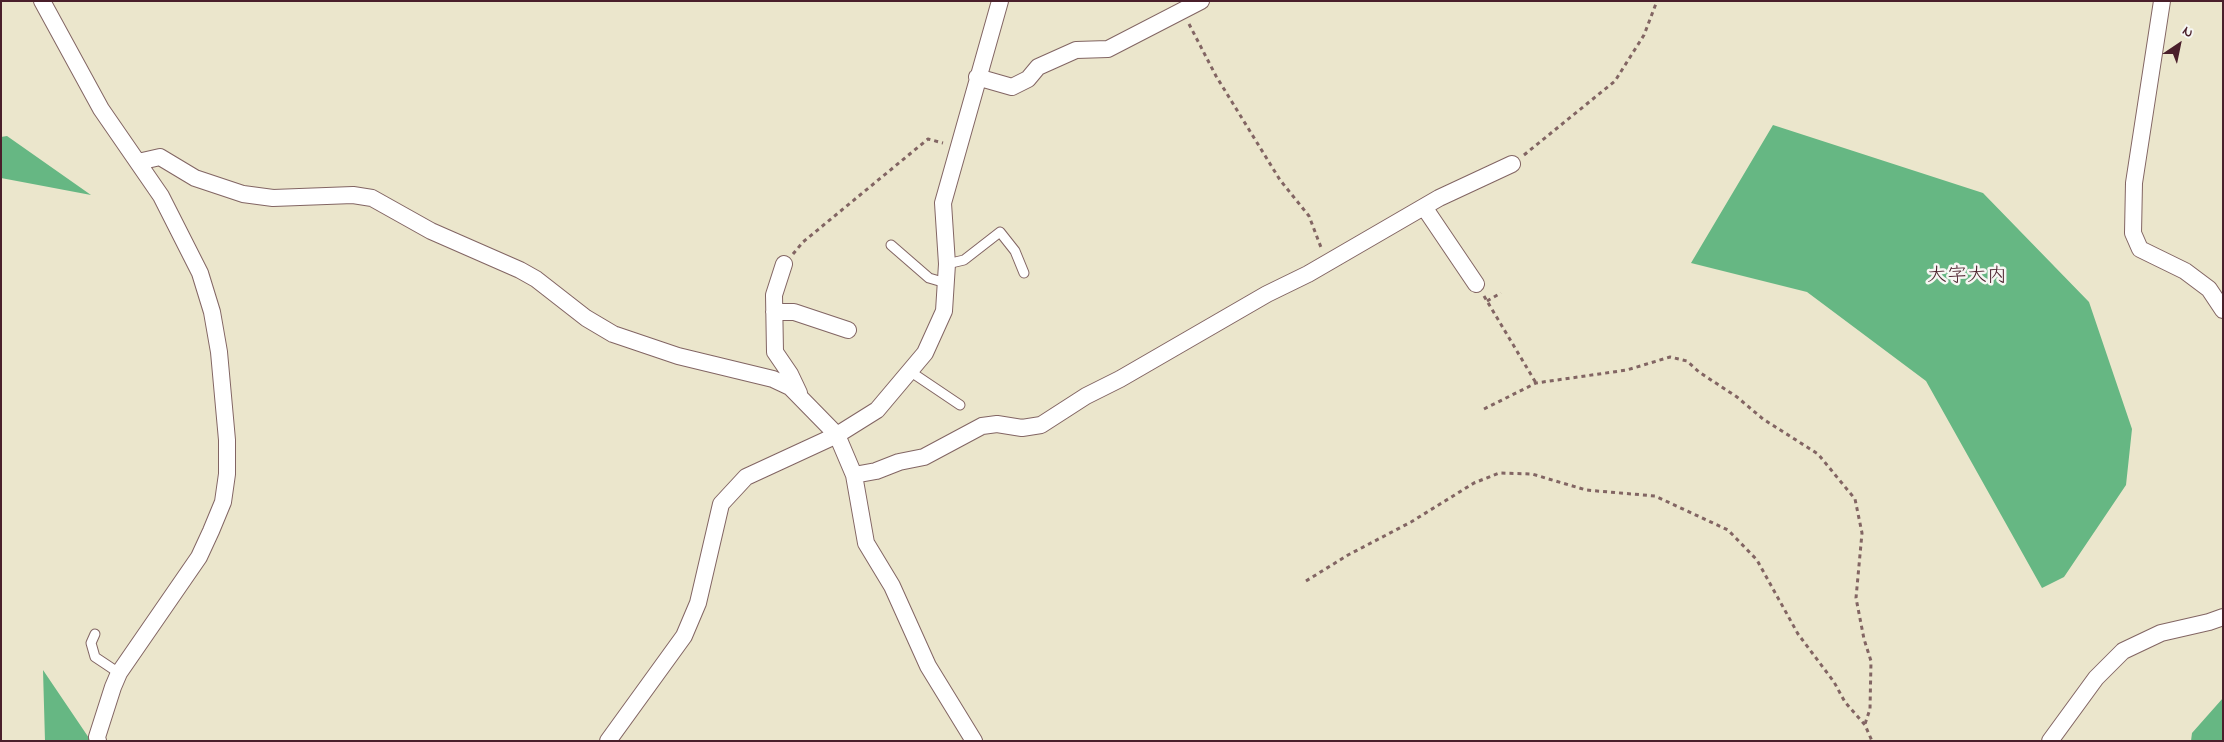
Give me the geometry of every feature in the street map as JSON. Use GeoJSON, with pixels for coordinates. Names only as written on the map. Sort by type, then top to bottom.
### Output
{"type":"FeatureCollection","features":[{"type":"Feature","properties":{"kind":"street"},"geometry":{"type":"LineString","coordinates":[[42,1],[101,109],[138,162],[179,228],[200,273],[212,312],[227,440],[226,474],[222,502],[199,557],[120,673],[113,687],[97,737],[98,741]]}},
{"type":"Feature","properties":{"kind":"street"},"geometry":{"type":"LineString","coordinates":[[608,741],[684,636],[698,603],[721,504],[746,477],[837,435],[878,410],[925,354],[944,311],[947,264],[944,203],[977,77],[1000,1]]}},
{"type":"Feature","properties":{"kind":"street"},"geometry":{"type":"LineString","coordinates":[[977,77],[1012,87],[1028,79],[1038,67],[1076,50],[1108,49],[1201,1]]}},
{"type":"Feature","properties":{"kind":"street"},"geometry":{"type":"LineString","coordinates":[[2162,1],[2134,182],[2132,234],[2140,249],[2185,271],[2209,289],[2223,310]]}},
{"type":"Feature","properties":{"kind":"street"},"geometry":{"type":"LineString","coordinates":[[138,162],[160,157],[195,178],[243,194],[273,198],[353,196],[372,198],[431,231],[520,270],[536,279],[586,318],[613,334],[678,356],[781,382],[799,393],[837,435],[854,475],[866,543],[892,586],[928,666],[974,741]]}},
{"type":"Feature","properties":{"kind":"street"},"geometry":{"type":"LineString","coordinates":[[854,475],[876,471],[899,462],[924,457],[982,426],[996,424],[1022,428],[1041,425],[1086,396],[1120,379],[1267,294],[1327,264],[1424,207],[1512,164]]}},
{"type":"Feature","properties":{"kind":"street"},"geometry":{"type":"LineString","coordinates":[[1424,207],[1476,284]]}},
{"type":"Feature","properties":{"kind":"street"},"geometry":{"type":"LineString","coordinates":[[784,264],[774,295],[774,352],[790,374],[799,393]]}},
{"type":"Feature","properties":{"kind":"street"},"geometry":{"type":"LineString","coordinates":[[774,312],[794,312],[848,330]]}},
{"type":"Feature","properties":{"kind":"street"},"geometry":{"type":"LineString","coordinates":[[2050,741],[2096,678],[2123,651],[2161,633],[2223,617]]}},
{"type":"Feature","properties":{"kind":"lane"},"geometry":{"type":"LineString","coordinates":[[947,264],[964,260],[1000,232],[1015,251],[1024,273]]}},
{"type":"Feature","properties":{"kind":"lane"},"geometry":{"type":"LineString","coordinates":[[891,245],[929,278],[946,283]]}},
{"type":"Feature","properties":{"kind":"lane"},"geometry":{"type":"LineString","coordinates":[[911,372],[960,405]]}},
{"type":"Feature","properties":{"kind":"lane"},"geometry":{"type":"LineString","coordinates":[[95,634],[91,643],[95,657],[120,673]]}},
{"type":"Feature","properties":{"kind":"path"},"geometry":{"type":"LineString","coordinates":[[1512,164],[1615,81],[1644,36],[1657,1]]}},
{"type":"Feature","properties":{"kind":"path"},"geometry":{"type":"LineString","coordinates":[[1181,10],[1216,76],[1280,180],[1309,216],[1327,264]]}},
{"type":"Feature","properties":{"kind":"path"},"geometry":{"type":"LineString","coordinates":[[784,264],[803,242],[928,139],[958,148]]}},
{"type":"Feature","properties":{"kind":"path"},"geometry":{"type":"LineString","coordinates":[[1476,284],[1536,383]]}},
{"type":"Feature","properties":{"kind":"path"},"geometry":{"type":"LineString","coordinates":[[1487,301],[1501,293]]}},
{"type":"Feature","properties":{"kind":"path"},"geometry":{"type":"LineString","coordinates":[[1484,410],[1536,383],[1627,370],[1670,357],[1687,361],[1699,372],[1737,397],[1763,419],[1818,454],[1855,499],[1862,533],[1856,598],[1864,639],[1871,661],[1870,709],[1865,725]]}},
{"type":"Feature","properties":{"kind":"path"},"geometry":{"type":"LineString","coordinates":[[1306,581],[1348,555],[1411,522],[1474,483],[1499,473],[1532,474],[1586,490],[1655,496],[1728,530],[1757,560],[1798,634],[1834,682],[1846,702],[1865,725],[1872,741]]}},
{"type":"Feature","properties":{"kind":"green space"},"geometry":{"type":"Polygon","coordinates":[[[1773,125],[1983,193],[2089,302],[2132,429],[2126,485],[2064,577],[2042,588],[1926,381],[1807,292],[1691,263],[1773,125]]]}},
{"type":"Feature","properties":{"kind":"green space"},"geometry":{"type":"Polygon","coordinates":[[[7,136],[91,195],[1,178],[1,137],[7,136]]]}},
{"type":"Feature","properties":{"kind":"green space"},"geometry":{"type":"Polygon","coordinates":[[[43,670],[91,741],[45,741],[43,670]]]}},
{"type":"Feature","properties":{"kind":"green space"},"geometry":{"type":"Polygon","coordinates":[[[2223,698],[2223,741],[2191,741],[2192,733],[2223,698]]]}},
{"type":"Feature","properties":{"kind":"district","name":"大字大内"},"geometry":{"type":"Point","coordinates":[1967,278]}}]}
